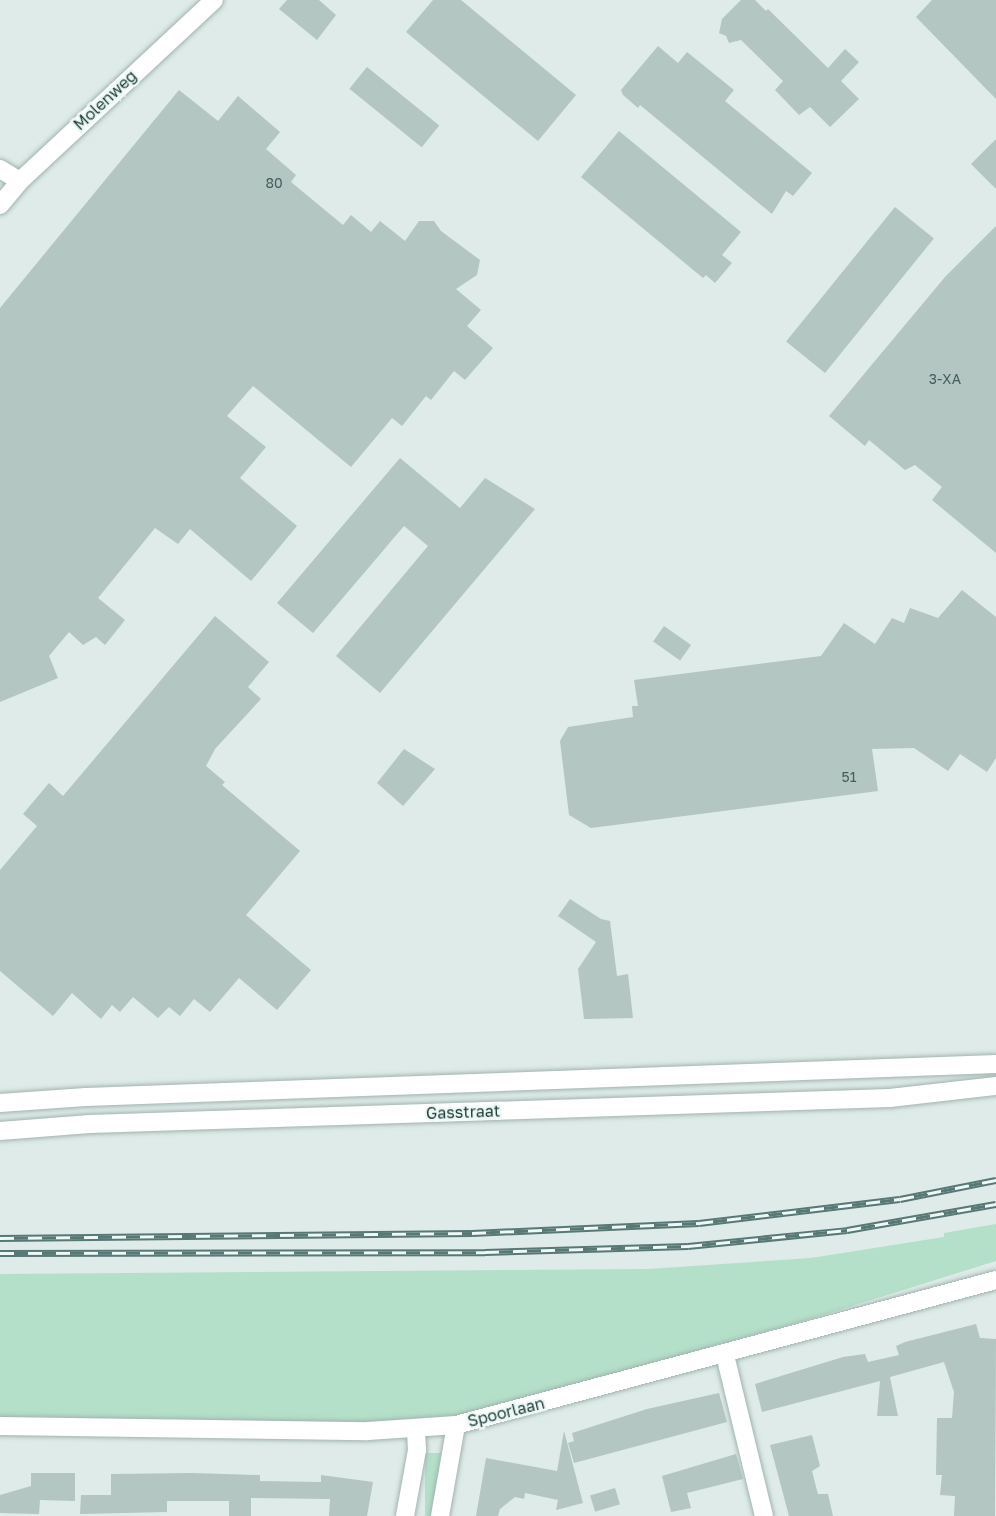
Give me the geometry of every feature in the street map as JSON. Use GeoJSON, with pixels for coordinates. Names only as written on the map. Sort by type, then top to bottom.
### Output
{"type":"FeatureCollection","features":[{"type":"Feature","properties":{"kind":"street","name":"Molenweg"},"geometry":{"type":"LineString","coordinates":[[0,204],[20,181],[214,0]]}},
{"type":"Feature","properties":{"kind":"street"},"geometry":{"type":"LineString","coordinates":[[0,170],[20,181]]}},
{"type":"Feature","properties":{"kind":"street","name":"Gasstraat"},"geometry":{"type":"LineString","coordinates":[[0,1103],[98,1096],[925,1069],[996,1064]]}},
{"type":"Feature","properties":{"kind":"street","name":"Gasstraat"},"geometry":{"type":"LineString","coordinates":[[0,1131],[90,1124],[927,1096],[988,1088],[977,1067]]}},
{"type":"Feature","properties":{"kind":"street"},"geometry":{"type":"LineString","coordinates":[[925,1069],[927,1096]]}},
{"type":"Feature","properties":{"kind":"street","name":"Spoorlaan"},"geometry":{"type":"LineString","coordinates":[[0,1426],[416,1430],[456,1425],[725,1355],[996,1280]]}},
{"type":"Feature","properties":{"kind":"street"},"geometry":{"type":"LineString","coordinates":[[725,1355],[764,1516]]}},
{"type":"Feature","properties":{"kind":"street"},"geometry":{"type":"LineString","coordinates":[[440,1516],[456,1425]]}},
{"type":"Feature","properties":{"kind":"street"},"geometry":{"type":"LineString","coordinates":[[405,1516],[417,1450],[416,1430]]}},
{"type":"Feature","properties":{"kind":"green space"},"geometry":{"type":"Polygon","coordinates":[[[996,1224],[996,1261],[804,1321],[447,1420],[403,1427],[0,1425],[0,1274],[648,1269],[811,1258],[944,1237],[944,1233],[996,1224]]]}},
{"type":"Feature","properties":{"kind":"green space"},"geometry":{"type":"Polygon","coordinates":[[[425,1453],[445,1453],[445,1516],[425,1516],[425,1453]]]}},
{"type":"Feature","properties":{"kind":"building"},"geometry":{"type":"Polygon","coordinates":[[[287,0],[319,0],[336,15],[317,40],[279,9],[287,0]]]}},
{"type":"Feature","properties":{"kind":"building"},"geometry":{"type":"Polygon","coordinates":[[[433,0],[461,0],[576,95],[538,141],[406,32],[433,0]]]}},
{"type":"Feature","properties":{"kind":"building"},"geometry":{"type":"Polygon","coordinates":[[[741,0],[755,0],[766,11],[768,9],[828,68],[845,49],[859,62],[841,81],[859,99],[830,127],[810,107],[799,115],[775,90],[783,81],[741,40],[729,43],[726,36],[719,33],[722,19],[741,0]]]}},
{"type":"Feature","properties":{"kind":"building"},"geometry":{"type":"Polygon","coordinates":[[[932,0],[996,0],[996,99],[916,17],[932,0]]]}},
{"type":"Feature","properties":{"kind":"building"},"geometry":{"type":"Polygon","coordinates":[[[658,46],[678,63],[687,52],[734,90],[725,101],[812,173],[793,196],[786,191],[772,214],[640,105],[638,108],[623,95],[621,90],[658,46]]]}},
{"type":"Feature","properties":{"kind":"building"},"geometry":{"type":"Polygon","coordinates":[[[367,67],[439,126],[422,147],[349,89],[367,67]]]}},
{"type":"Feature","properties":{"kind":"building"},"geometry":{"type":"Polygon","coordinates":[[[179,90],[218,121],[238,96],[280,132],[266,149],[296,175],[291,182],[343,225],[351,215],[371,232],[380,221],[405,241],[419,221],[434,221],[441,231],[480,260],[477,275],[456,289],[481,310],[467,326],[493,348],[465,380],[454,371],[431,400],[426,396],[402,426],[392,418],[351,467],[253,386],[227,416],[266,447],[240,478],[297,526],[251,581],[190,529],[178,544],[155,528],[98,598],[125,620],[105,645],[96,637],[83,645],[69,632],[49,656],[58,678],[0,702],[0,308],[179,90]]]}},
{"type":"Feature","properties":{"kind":"building"},"geometry":{"type":"Polygon","coordinates":[[[619,131],[741,232],[722,255],[732,263],[715,283],[706,275],[703,278],[581,177],[619,131]]]}},
{"type":"Feature","properties":{"kind":"building"},"geometry":{"type":"Polygon","coordinates":[[[996,139],[996,189],[971,164],[996,139]]]}},
{"type":"Feature","properties":{"kind":"building"},"geometry":{"type":"Polygon","coordinates":[[[895,207],[934,238],[825,373],[786,341],[895,207]]]}},
{"type":"Feature","properties":{"kind":"building"},"geometry":{"type":"Polygon","coordinates":[[[996,226],[996,553],[932,500],[942,487],[915,465],[905,470],[869,440],[865,446],[829,416],[945,277],[996,226]]]}},
{"type":"Feature","properties":{"kind":"building"},"geometry":{"type":"Polygon","coordinates":[[[400,458],[460,508],[485,478],[535,509],[380,693],[336,656],[428,546],[404,526],[313,633],[277,603],[400,458]]]}},
{"type":"Feature","properties":{"kind":"building"},"geometry":{"type":"Polygon","coordinates":[[[962,590],[996,617],[996,758],[987,772],[960,754],[948,771],[914,748],[872,749],[878,791],[591,828],[569,815],[560,741],[568,727],[633,717],[632,706],[638,706],[634,680],[821,656],[844,623],[875,644],[892,618],[904,623],[910,608],[938,618],[962,590]]]}},
{"type":"Feature","properties":{"kind":"building"},"geometry":{"type":"Polygon","coordinates":[[[215,616],[269,662],[248,687],[261,699],[215,749],[206,766],[225,782],[222,785],[300,851],[246,915],[311,970],[277,1010],[239,978],[210,1012],[194,999],[180,1016],[169,1007],[158,1018],[133,997],[120,1012],[112,1005],[101,1019],[72,993],[53,1016],[0,971],[0,870],[37,826],[23,814],[49,783],[63,796],[215,616]]]}},
{"type":"Feature","properties":{"kind":"building"},"geometry":{"type":"Polygon","coordinates":[[[664,626],[691,645],[680,660],[653,642],[664,626]]]}},
{"type":"Feature","properties":{"kind":"building"},"geometry":{"type":"Polygon","coordinates":[[[404,749],[435,769],[403,806],[377,783],[404,749]]]}},
{"type":"Feature","properties":{"kind":"building"},"geometry":{"type":"Polygon","coordinates":[[[570,899],[601,919],[610,921],[617,976],[628,974],[633,1018],[584,1019],[578,969],[596,942],[558,916],[570,899]]]}},
{"type":"Feature","properties":{"kind":"building"},"geometry":{"type":"Polygon","coordinates":[[[976,1324],[980,1338],[996,1339],[995,1516],[954,1516],[955,1496],[940,1495],[942,1475],[936,1475],[937,1418],[952,1418],[954,1392],[944,1362],[890,1377],[898,1416],[877,1416],[880,1381],[762,1412],[755,1384],[843,1357],[865,1354],[868,1362],[899,1355],[896,1346],[905,1342],[976,1324]]]}},
{"type":"Feature","properties":{"kind":"building"},"geometry":{"type":"Polygon","coordinates":[[[719,1393],[727,1422],[574,1463],[568,1443],[574,1441],[572,1433],[647,1409],[719,1393]]]}},
{"type":"Feature","properties":{"kind":"building"},"geometry":{"type":"Polygon","coordinates":[[[564,1431],[583,1503],[556,1510],[558,1500],[525,1493],[524,1499],[515,1497],[500,1509],[498,1516],[476,1516],[486,1458],[557,1471],[564,1431]]]}},
{"type":"Feature","properties":{"kind":"building"},"geometry":{"type":"Polygon","coordinates":[[[812,1435],[820,1466],[812,1471],[815,1483],[818,1494],[828,1494],[833,1516],[789,1516],[770,1445],[812,1435]]]}},
{"type":"Feature","properties":{"kind":"building"},"geometry":{"type":"Polygon","coordinates":[[[736,1454],[743,1479],[687,1493],[691,1508],[671,1512],[662,1476],[736,1454]]]}},
{"type":"Feature","properties":{"kind":"building"},"geometry":{"type":"Polygon","coordinates":[[[31,1473],[75,1473],[75,1501],[40,1500],[39,1514],[0,1513],[0,1495],[31,1486],[31,1473]]]}},
{"type":"Feature","properties":{"kind":"building"},"geometry":{"type":"Polygon","coordinates":[[[111,1474],[260,1475],[260,1481],[321,1482],[321,1475],[373,1482],[367,1516],[329,1516],[330,1499],[251,1498],[251,1516],[229,1516],[229,1501],[167,1501],[167,1512],[80,1514],[81,1495],[111,1495],[111,1474]]]}},
{"type":"Feature","properties":{"kind":"building"},"geometry":{"type":"Polygon","coordinates":[[[615,1488],[620,1504],[595,1512],[590,1496],[615,1488]]]}},
{"type":"Feature","properties":{"kind":"railway"},"geometry":{"type":"LineString","coordinates":[[0,1238],[472,1233],[699,1223],[900,1199],[996,1180]]}},
{"type":"Feature","properties":{"kind":"railway"},"geometry":{"type":"LineString","coordinates":[[0,1253],[485,1252],[688,1246],[847,1230],[996,1204]]}}]}
